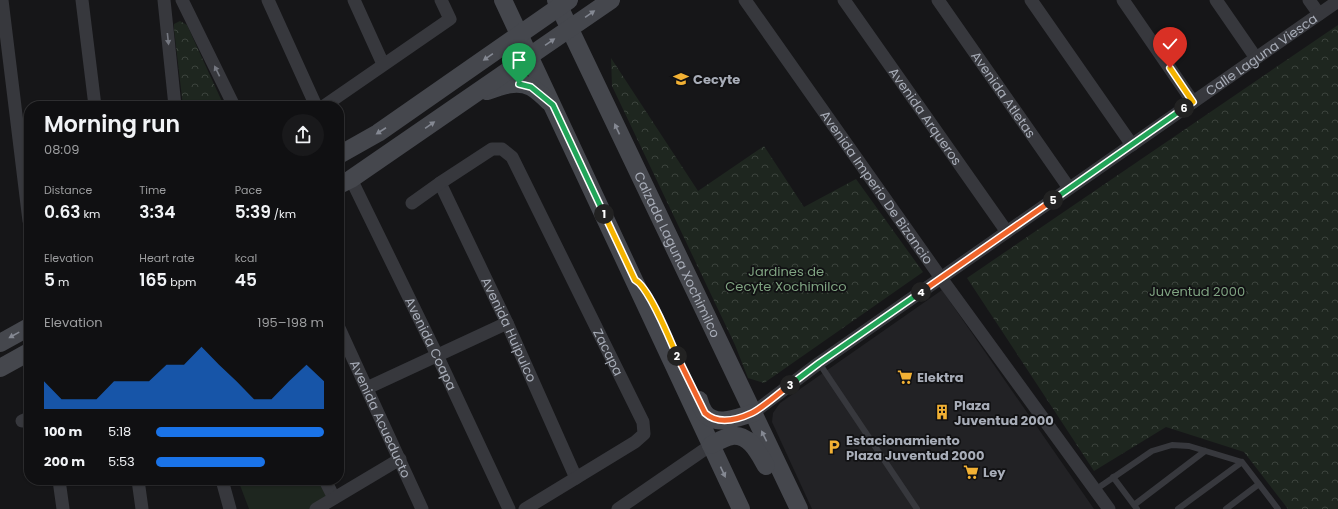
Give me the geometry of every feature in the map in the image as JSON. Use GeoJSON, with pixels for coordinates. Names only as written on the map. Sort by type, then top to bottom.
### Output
{"type":"FeatureCollection","features":[{"type":"Feature","properties":{"kind":"main road"},"geometry":{"type":"LineString","coordinates":[[503,0],[741,509]]}},
{"type":"Feature","properties":{"kind":"main road"},"geometry":{"type":"LineString","coordinates":[[345,182],[611,0]]}},
{"type":"Feature","properties":{"kind":"main road"},"geometry":{"type":"LineString","coordinates":[[344,152],[378,134],[520,35],[561,2]]}},
{"type":"Feature","properties":{"kind":"main road","name":"Calzada Laguna Xochimilco"},"geometry":{"type":"LineString","coordinates":[[561,2],[569,29],[799,509]]}},
{"type":"Feature","properties":{"kind":"main road"},"geometry":{"type":"LineString","coordinates":[[471,96],[507,84],[519,84],[531,87],[553,105]]}},
{"type":"Feature","properties":{"kind":"main road"},"geometry":{"type":"LineString","coordinates":[[635,280],[643,288],[653,305],[705,413],[716,420],[725,421],[753,413]]}},
{"type":"Feature","properties":{"kind":"main road"},"geometry":{"type":"LineString","coordinates":[[0,343],[24,330]]}},
{"type":"Feature","properties":{"kind":"main road"},"geometry":{"type":"LineString","coordinates":[[0,368],[24,355]]}},
{"type":"Feature","properties":{"kind":"main road"},"geometry":{"type":"LineString","coordinates":[[711,445],[731,436],[746,439],[755,446],[790,509]]}},
{"type":"Feature","properties":{"kind":"street"},"geometry":{"type":"LineString","coordinates":[[2,0],[24,180]]}},
{"type":"Feature","properties":{"kind":"street"},"geometry":{"type":"LineString","coordinates":[[82,0],[94,101]]}},
{"type":"Feature","properties":{"kind":"street"},"geometry":{"type":"LineString","coordinates":[[164,0],[174,101]]}},
{"type":"Feature","properties":{"kind":"street"},"geometry":{"type":"LineString","coordinates":[[182,0],[232,101]]}},
{"type":"Feature","properties":{"kind":"street"},"geometry":{"type":"LineString","coordinates":[[268,0],[314,101]]}},
{"type":"Feature","properties":{"kind":"street"},"geometry":{"type":"LineString","coordinates":[[354,0],[383,64]]}},
{"type":"Feature","properties":{"kind":"street"},"geometry":{"type":"LineString","coordinates":[[331,101],[450,19],[441,0]]}},
{"type":"Feature","properties":{"kind":"street","name":"Avenida Imperio De Bizancio"},"geometry":{"type":"LineString","coordinates":[[745,0],[941,278],[1109,509]]}},
{"type":"Feature","properties":{"kind":"street","name":"Avenida Arqueros"},"geometry":{"type":"LineString","coordinates":[[844,0],[1008,232]]}},
{"type":"Feature","properties":{"kind":"street","name":"Avenida Atletas"},"geometry":{"type":"LineString","coordinates":[[938,0],[1069,188]]}},
{"type":"Feature","properties":{"kind":"street"},"geometry":{"type":"LineString","coordinates":[[1032,0],[1132,145]]}},
{"type":"Feature","properties":{"kind":"street"},"geometry":{"type":"LineString","coordinates":[[1123,0],[1193,102]]}},
{"type":"Feature","properties":{"kind":"street"},"geometry":{"type":"LineString","coordinates":[[1216,0],[1256,58]]}},
{"type":"Feature","properties":{"kind":"street"},"geometry":{"type":"LineString","coordinates":[[1309,0],[1319,14]]}},
{"type":"Feature","properties":{"kind":"street","name":"Calle Laguna Viesca"},"geometry":{"type":"LineString","coordinates":[[753,413],[819,363],[1338,1]]}},
{"type":"Feature","properties":{"kind":"street","name":"Zacapa"},"geometry":{"type":"LineString","coordinates":[[440,183],[492,149],[502,149],[512,157],[643,422],[644,434],[635,442],[525,509]]}},
{"type":"Feature","properties":{"kind":"street","name":"Avenida Coapa"},"geometry":{"type":"LineString","coordinates":[[345,182],[437,355],[509,509]]}},
{"type":"Feature","properties":{"kind":"street"},"geometry":{"type":"LineString","coordinates":[[412,203],[440,183]]}},
{"type":"Feature","properties":{"kind":"street","name":"Avenida Huipulco"},"geometry":{"type":"LineString","coordinates":[[440,183],[507,323],[576,478]]}},
{"type":"Feature","properties":{"kind":"street"},"geometry":{"type":"LineString","coordinates":[[367,388],[507,323]]}},
{"type":"Feature","properties":{"kind":"street","name":"Avenida Acueducto"},"geometry":{"type":"LineString","coordinates":[[344,339],[422,509]]}},
{"type":"Feature","properties":{"kind":"street"},"geometry":{"type":"LineString","coordinates":[[618,509],[711,445]]}},
{"type":"Feature","properties":{"kind":"street"},"geometry":{"type":"LineString","coordinates":[[316,509],[400,459]]}},
{"type":"Feature","properties":{"kind":"street"},"geometry":{"type":"LineString","coordinates":[[60,485],[63,509]]}},
{"type":"Feature","properties":{"kind":"street"},"geometry":{"type":"LineString","coordinates":[[139,485],[142,509]]}},
{"type":"Feature","properties":{"kind":"street"},"geometry":{"type":"LineString","coordinates":[[223,485],[230,509]]}},
{"type":"Feature","properties":{"kind":"street"},"geometry":{"type":"LineString","coordinates":[[328,485],[334,498]]}},
{"type":"Feature","properties":{"kind":"lane"},"geometry":{"type":"LineString","coordinates":[[819,363],[917,509]]}},
{"type":"Feature","properties":{"kind":"lane"},"geometry":{"type":"LineString","coordinates":[[1095,490],[1152,451],[1161,447],[1172,445],[1189,446],[1242,462],[1276,508]]}},
{"type":"Feature","properties":{"kind":"lane"},"geometry":{"type":"LineString","coordinates":[[1113,477],[1136,507],[1205,451]]}},
{"type":"Feature","properties":{"kind":"lane"},"geometry":{"type":"LineString","coordinates":[[1178,509],[1242,462]]}},
{"type":"Feature","properties":{"kind":"lane"},"geometry":{"type":"LineString","coordinates":[[1226,509],[1259,484]]}},
{"type":"Feature","properties":{"kind":"shaded area","name":"Plaza Juventud 2000"},"geometry":{"type":"Polygon","coordinates":[[[942,290],[1094,509],[812,509],[772,422],[773,413],[780,403],[942,290]]]}},
{"type":"Feature","properties":{"kind":"green space"},"geometry":{"type":"Polygon","coordinates":[[[180,21],[187,25],[222,101],[182,101],[174,24],[180,21]]]}},
{"type":"Feature","properties":{"kind":"green space","name":"Juventud 2000"},"geometry":{"type":"Polygon","coordinates":[[[1338,25],[1338,509],[1288,509],[1244,452],[1166,427],[1094,471],[967,278],[1338,25]]]}},
{"type":"Feature","properties":{"kind":"green space","name":"Jardines de Cecyte Xochimilco"},"geometry":{"type":"Polygon","coordinates":[[[611,58],[698,191],[764,146],[804,207],[856,179],[923,272],[764,383],[748,378],[735,345],[612,86],[611,58]]]}},
{"type":"Feature","properties":{"kind":"green space"},"geometry":{"type":"Polygon","coordinates":[[[240,485],[328,485],[334,498],[313,509],[249,509],[240,485]]]}},
{"type":"Feature","properties":{"kind":"place","name":"Cecyte"},"geometry":{"type":"Point","coordinates":[681,79]}},
{"type":"Feature","properties":{"kind":"place","name":"Elektra"},"geometry":{"type":"Point","coordinates":[905,377]}},
{"type":"Feature","properties":{"kind":"place","name":"Plaza Juventud 2000"},"geometry":{"type":"Point","coordinates":[942,412]}},
{"type":"Feature","properties":{"kind":"place","name":"Estacionamiento Plaza Juventud 2000"},"geometry":{"type":"Point","coordinates":[834,447]}},
{"type":"Feature","properties":{"kind":"place","name":"Ley"},"geometry":{"type":"Point","coordinates":[971,472]}},
{"type":"Feature","properties":{"kind":"route"},"geometry":{"type":"LineString","coordinates":[[519,84],[531,87],[553,105],[635,280],[648,294],[705,413],[716,420],[725,421],[753,413],[819,363],[1193,102],[1170,68]]}}]}
